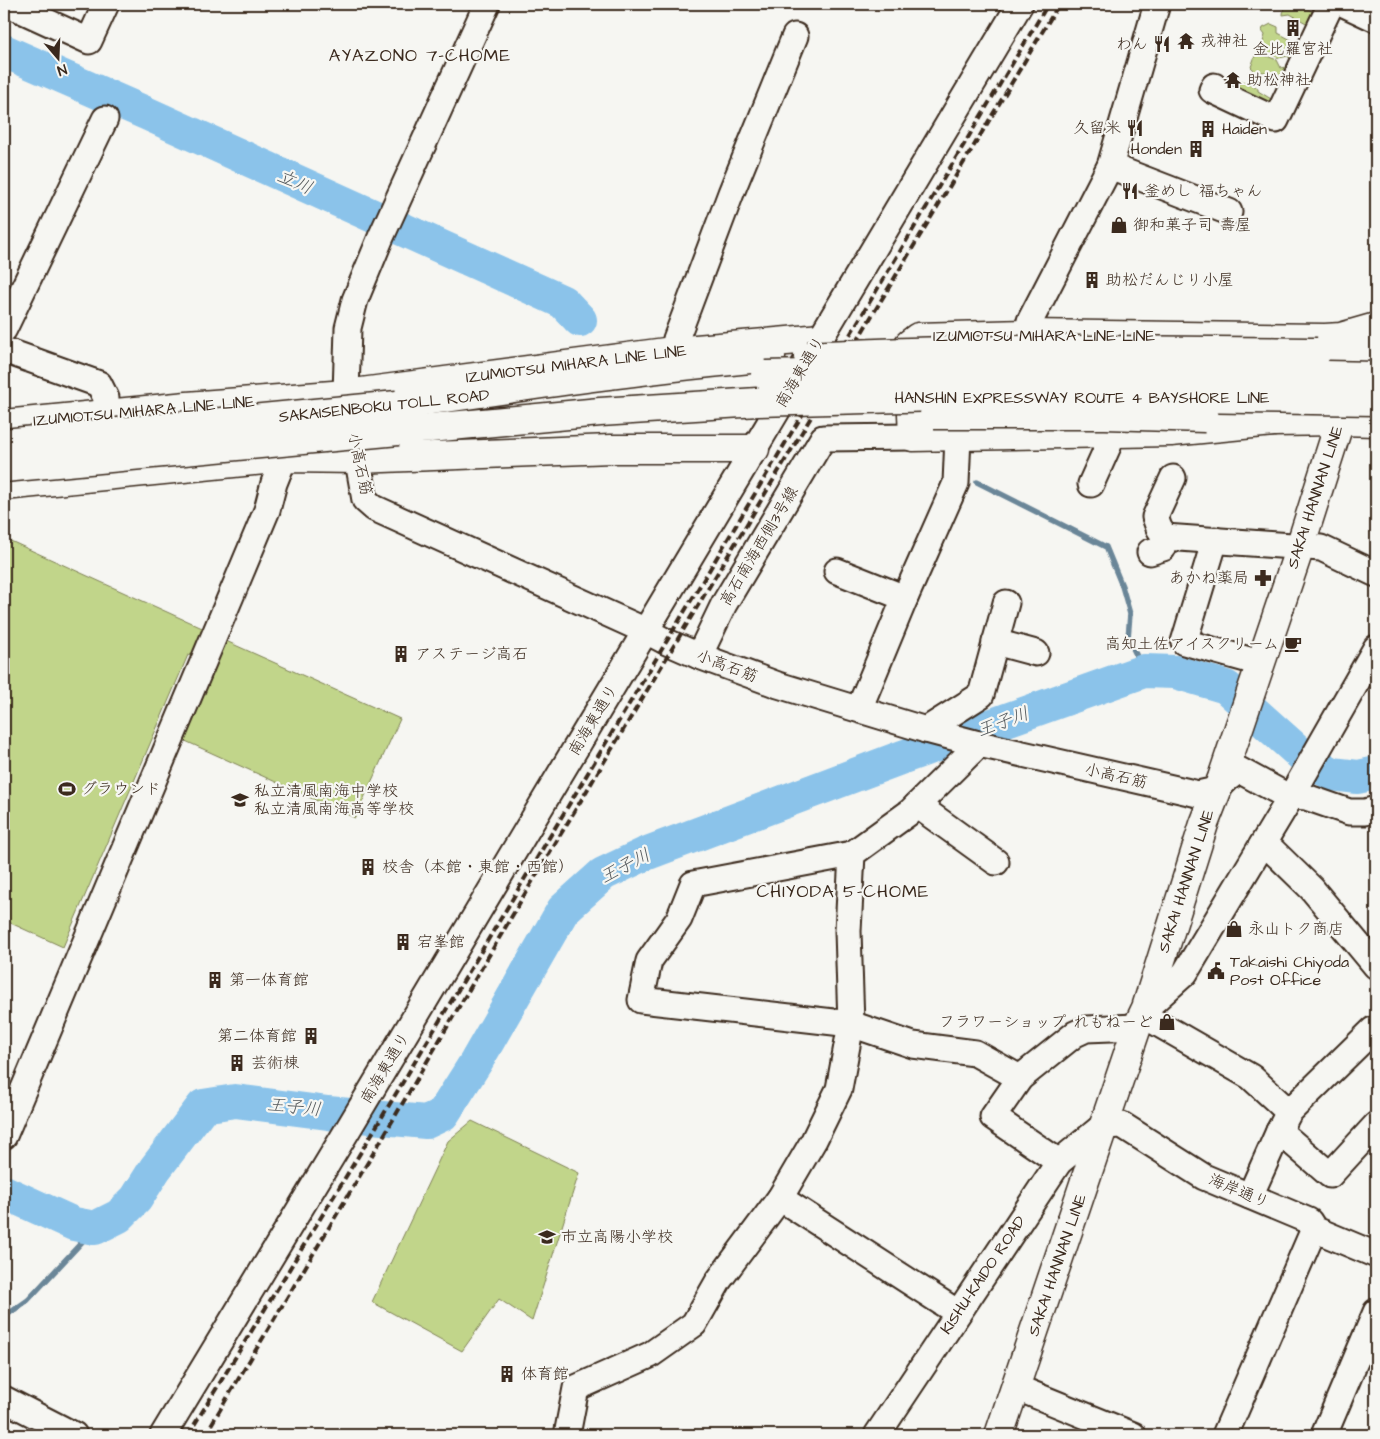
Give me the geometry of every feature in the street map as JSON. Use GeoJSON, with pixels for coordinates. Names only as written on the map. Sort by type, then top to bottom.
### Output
{"type":"FeatureCollection","features":[{"type":"Feature","properties":{"kind":"main road","name":"IZUMIOTSU MIHARA LINE LINE"},"geometry":{"type":"LineString","coordinates":[[913,437],[909,344],[918,337],[1027,334],[1325,338],[1341,337],[1376,327]]}},
{"type":"Feature","properties":{"kind":"main road","name":"SAKAI HANNAN LINE"},"geometry":{"type":"LineString","coordinates":[[999,1435],[1103,1126],[1147,1020],[1216,790],[1300,547],[1340,421],[1373,360],[1376,327]]}},
{"type":"Feature","properties":{"kind":"main road","name":"IZUMIOTSU MIHARA LINE LINE"},"geometry":{"type":"LineString","coordinates":[[4,424],[187,406],[346,394],[673,351],[821,338]]}},
{"type":"Feature","properties":{"kind":"main road"},"geometry":{"type":"LineString","coordinates":[[397,418],[627,372],[703,363],[771,358],[891,351],[1022,349],[1317,352],[1373,360]]}},
{"type":"Feature","properties":{"kind":"main road","name":"HANSHIN EXPRESSWAY ROUTE 4 BAYSHORE LINE"},"geometry":{"type":"LineString","coordinates":[[765,375],[1373,360]]}},
{"type":"Feature","properties":{"kind":"main road","name":"SAKAISENBOKU TOLL ROAD"},"geometry":{"type":"LineString","coordinates":[[4,468],[397,418],[600,386],[765,375]]}},
{"type":"Feature","properties":{"kind":"main road","name":"HANSHIN EXPRESSWAY ROUTE 4 BAYSHORE LINE"},"geometry":{"type":"LineString","coordinates":[[758,402],[1011,395],[1376,401]]}},
{"type":"Feature","properties":{"kind":"main road","name":"SAKAISENBOKU TOLL ROAD"},"geometry":{"type":"LineString","coordinates":[[4,443],[397,418],[600,412],[758,402]]}},
{"type":"Feature","properties":{"kind":"main road"},"geometry":{"type":"LineString","coordinates":[[397,418],[641,425],[862,416],[1105,414],[1273,422],[1376,422]]}},
{"type":"Feature","properties":{"kind":"main road"},"geometry":{"type":"LineString","coordinates":[[913,437],[1171,432],[1273,422]]}},
{"type":"Feature","properties":{"kind":"main road"},"geometry":{"type":"LineString","coordinates":[[4,486],[284,458],[358,459],[611,449],[755,449]]}},
{"type":"Feature","properties":{"kind":"street"},"geometry":{"type":"LineString","coordinates":[[11,4],[89,41],[106,4]]}},
{"type":"Feature","properties":{"kind":"street","name":"小高石筋"},"geometry":{"type":"LineString","coordinates":[[487,4],[381,237],[355,300],[348,328],[346,394],[365,500],[374,508],[667,642],[778,685],[979,744],[1198,794],[1216,790]]}},
{"type":"Feature","properties":{"kind":"street","name":"南海東通り"},"geometry":{"type":"LineString","coordinates":[[163,1435],[347,1131],[1020,4]]}},
{"type":"Feature","properties":{"kind":"street"},"geometry":{"type":"LineString","coordinates":[[1027,334],[1030,321],[1110,166],[1157,4]]}},
{"type":"Feature","properties":{"kind":"street"},"geometry":{"type":"LineString","coordinates":[[1214,86],[1212,90],[1276,120],[1331,4]]}},
{"type":"Feature","properties":{"kind":"street"},"geometry":{"type":"LineString","coordinates":[[1344,4],[1376,19]]}},
{"type":"Feature","properties":{"kind":"street"},"geometry":{"type":"LineString","coordinates":[[673,351],[731,193],[795,36]]}},
{"type":"Feature","properties":{"kind":"street"},"geometry":{"type":"LineString","coordinates":[[4,329],[105,119]]}},
{"type":"Feature","properties":{"kind":"street"},"geometry":{"type":"LineString","coordinates":[[1110,166],[1229,212]]}},
{"type":"Feature","properties":{"kind":"street"},"geometry":{"type":"LineString","coordinates":[[4,350],[99,384],[106,398],[106,414]]}},
{"type":"Feature","properties":{"kind":"street"},"geometry":{"type":"LineString","coordinates":[[1091,484],[1112,433]]}},
{"type":"Feature","properties":{"kind":"street","name":"高石南海西側3号線"},"geometry":{"type":"LineString","coordinates":[[699,656],[724,604],[823,438],[913,437]]}},
{"type":"Feature","properties":{"kind":"street"},"geometry":{"type":"LineString","coordinates":[[859,709],[905,598],[956,483],[958,437]]}},
{"type":"Feature","properties":{"kind":"street"},"geometry":{"type":"LineString","coordinates":[[4,1136],[267,510],[274,483],[284,458]]}},
{"type":"Feature","properties":{"kind":"street"},"geometry":{"type":"LineString","coordinates":[[1173,478],[1155,517],[1159,528],[1158,545],[1215,540],[1321,548],[1376,574]]}},
{"type":"Feature","properties":{"kind":"street"},"geometry":{"type":"LineString","coordinates":[[1215,540],[1184,642],[1256,673]]}},
{"type":"Feature","properties":{"kind":"street"},"geometry":{"type":"LineString","coordinates":[[837,571],[905,598]]}},
{"type":"Feature","properties":{"kind":"street"},"geometry":{"type":"LineString","coordinates":[[926,730],[981,695],[1006,603]]}},
{"type":"Feature","properties":{"kind":"street"},"geometry":{"type":"LineString","coordinates":[[995,642],[1036,653]]}},
{"type":"Feature","properties":{"kind":"street"},"geometry":{"type":"LineString","coordinates":[[1147,1020],[1185,973],[1297,787],[1376,648]]}},
{"type":"Feature","properties":{"kind":"street"},"geometry":{"type":"LineString","coordinates":[[979,744],[910,812],[852,854],[693,884],[679,919],[649,961],[641,1000],[851,1024],[913,1045],[975,1053],[1020,1078]]}},
{"type":"Feature","properties":{"kind":"street"},"geometry":{"type":"LineString","coordinates":[[1216,790],[1239,770],[1285,795],[1297,787]]}},
{"type":"Feature","properties":{"kind":"street"},"geometry":{"type":"LineString","coordinates":[[1297,787],[1306,797],[1349,812],[1376,810]]}},
{"type":"Feature","properties":{"kind":"street"},"geometry":{"type":"LineString","coordinates":[[916,805],[996,862]]}},
{"type":"Feature","properties":{"kind":"street"},"geometry":{"type":"LineString","coordinates":[[1263,844],[1269,847],[1312,889],[1376,966]]}},
{"type":"Feature","properties":{"kind":"street"},"geometry":{"type":"LineString","coordinates":[[567,1435],[576,1388],[650,1354],[694,1324],[719,1280],[780,1198],[814,1140],[839,1088],[851,1024],[848,930],[852,854]]}},
{"type":"Feature","properties":{"kind":"street"},"geometry":{"type":"LineString","coordinates":[[1059,1162],[993,1118],[1020,1078],[1075,1034],[1086,1029],[1147,1020],[1251,1077],[1284,1121],[1330,1175],[1376,1125]]}},
{"type":"Feature","properties":{"kind":"street"},"geometry":{"type":"LineString","coordinates":[[1250,1196],[1284,1121],[1372,1030],[1376,1031]]}},
{"type":"Feature","properties":{"kind":"street","name":"海岸通り"},"geometry":{"type":"LineString","coordinates":[[1103,1126],[1122,1125],[1204,1177],[1309,1221],[1314,1229],[1376,1256]]}},
{"type":"Feature","properties":{"kind":"street","name":"KISHU-KAIDO ROAD"},"geometry":{"type":"LineString","coordinates":[[877,1435],[1059,1162],[1103,1126]]}},
{"type":"Feature","properties":{"kind":"street"},"geometry":{"type":"LineString","coordinates":[[780,1198],[958,1313]]}},
{"type":"Feature","properties":{"kind":"street"},"geometry":{"type":"LineString","coordinates":[[1225,1435],[1314,1229]]}},
{"type":"Feature","properties":{"kind":"street"},"geometry":{"type":"LineString","coordinates":[[1324,1435],[1376,1312]]}},
{"type":"Feature","properties":{"kind":"street"},"geometry":{"type":"LineString","coordinates":[[1016,1387],[1133,1435]]}},
{"type":"Feature","properties":{"kind":"street"},"geometry":{"type":"LineString","coordinates":[[4,1399],[74,1435]]}},
{"type":"Feature","properties":{"kind":"green space"},"geometry":{"type":"Polygon","coordinates":[[[1284,4],[1294,4],[1317,13],[1285,83],[1265,72],[1256,72],[1251,67],[1255,56],[1259,53],[1277,60],[1281,68],[1289,66],[1290,59],[1288,56],[1279,58],[1261,49],[1265,35],[1262,31],[1263,28],[1271,24],[1278,27],[1278,33],[1297,43],[1300,42],[1308,24],[1290,14],[1283,15],[1284,4]]]}},
{"type":"Feature","properties":{"kind":"green space"},"geometry":{"type":"Polygon","coordinates":[[[1241,81],[1258,88],[1258,91],[1276,102],[1276,110],[1235,88],[1234,85],[1241,81]]]}},
{"type":"Feature","properties":{"kind":"green space","name":"グラウンド"},"geometry":{"type":"Polygon","coordinates":[[[4,538],[211,632],[198,659],[188,655],[63,947],[4,920],[4,538]]]}},
{"type":"Feature","properties":{"kind":"green space"},"geometry":{"type":"Polygon","coordinates":[[[226,641],[400,719],[355,818],[181,739],[226,641]]]}},
{"type":"Feature","properties":{"kind":"green space"},"geometry":{"type":"Polygon","coordinates":[[[472,1121],[579,1173],[532,1321],[499,1299],[462,1351],[372,1302],[448,1141],[472,1121]]]}},
{"type":"Feature","properties":{"kind":"waterway","name":"立川"},"geometry":{"type":"LineString","coordinates":[[4,51],[148,114],[563,302],[580,320]]}},
{"type":"Feature","properties":{"kind":"waterway"},"geometry":{"type":"LineString","coordinates":[[977,482],[1106,547],[1122,586],[1130,614],[1128,638],[1144,671]]}},
{"type":"Feature","properties":{"kind":"waterway","name":"王子川"},"geometry":{"type":"LineString","coordinates":[[4,1192],[74,1224],[95,1228],[119,1216],[136,1199],[155,1169],[203,1106],[235,1101],[328,1113],[426,1122],[443,1114],[476,1062],[563,910],[603,874],[645,854],[900,758],[1144,671],[1175,672],[1226,687],[1303,756],[1332,774],[1358,777],[1376,773]]}},
{"type":"Feature","properties":{"kind":"waterway"},"geometry":{"type":"LineString","coordinates":[[4,1317],[28,1300],[95,1228]]}},
{"type":"Feature","properties":{"kind":"railway"},"geometry":{"type":"LineString","coordinates":[[188,1435],[370,1137],[1048,4]]}},
{"type":"Feature","properties":{"kind":"railway"},"geometry":{"type":"LineString","coordinates":[[205,1435],[380,1142],[526,892],[1059,4]]}},
{"type":"Feature","properties":{"kind":"place","name":"金比羅宮社"},"geometry":{"type":"Point","coordinates":[1293,28]}},
{"type":"Feature","properties":{"kind":"place","name":"戎神社"},"geometry":{"type":"Point","coordinates":[1186,41]}},
{"type":"Feature","properties":{"kind":"place","name":"わん"},"geometry":{"type":"Point","coordinates":[1162,44]}},
{"type":"Feature","properties":{"kind":"place","name":"助松神社"},"geometry":{"type":"Point","coordinates":[1233,80]}},
{"type":"Feature","properties":{"kind":"place","name":"久留米"},"geometry":{"type":"Point","coordinates":[1135,128]}},
{"type":"Feature","properties":{"kind":"place","name":"Haiden"},"geometry":{"type":"Point","coordinates":[1208,129]}},
{"type":"Feature","properties":{"kind":"place","name":"Honden"},"geometry":{"type":"Point","coordinates":[1196,149]}},
{"type":"Feature","properties":{"kind":"place","name":"釜めし 福ちゃん"},"geometry":{"type":"Point","coordinates":[1130,191]}},
{"type":"Feature","properties":{"kind":"place","name":"御和菓子司 壽屋"},"geometry":{"type":"Point","coordinates":[1119,225]}},
{"type":"Feature","properties":{"kind":"place","name":"助松だんじり小屋"},"geometry":{"type":"Point","coordinates":[1092,280]}},
{"type":"Feature","properties":{"kind":"place","name":"あかね薬局"},"geometry":{"type":"Point","coordinates":[1263,578]}},
{"type":"Feature","properties":{"kind":"place","name":"高知土佐アイスクリーム"},"geometry":{"type":"Point","coordinates":[1293,644]}},
{"type":"Feature","properties":{"kind":"place","name":"アステージ高石"},"geometry":{"type":"Point","coordinates":[401,654]}},
{"type":"Feature","properties":{"kind":"place","name":"グラウンド"},"geometry":{"type":"Point","coordinates":[67,789]}},
{"type":"Feature","properties":{"kind":"place","name":"私立清風南海中学校 私立清風南海高等学校"},"geometry":{"type":"Point","coordinates":[240,800]}},
{"type":"Feature","properties":{"kind":"place","name":"校舎（本館・東館・西館）"},"geometry":{"type":"Point","coordinates":[368,867]}},
{"type":"Feature","properties":{"kind":"place","name":"永山トク商店"},"geometry":{"type":"Point","coordinates":[1234,929]}},
{"type":"Feature","properties":{"kind":"place","name":"宕峯館"},"geometry":{"type":"Point","coordinates":[403,942]}},
{"type":"Feature","properties":{"kind":"place","name":"Takaishi Chiyoda Post Office"},"geometry":{"type":"Point","coordinates":[1216,971]}},
{"type":"Feature","properties":{"kind":"place","name":"第一体育館"},"geometry":{"type":"Point","coordinates":[215,980]}},
{"type":"Feature","properties":{"kind":"place","name":"フラワーショップ れもねーど"},"geometry":{"type":"Point","coordinates":[1167,1022]}},
{"type":"Feature","properties":{"kind":"place","name":"第二体育館"},"geometry":{"type":"Point","coordinates":[311,1036]}},
{"type":"Feature","properties":{"kind":"place","name":"芸術棟"},"geometry":{"type":"Point","coordinates":[237,1063]}},
{"type":"Feature","properties":{"kind":"place","name":"市立高陽小学校"},"geometry":{"type":"Point","coordinates":[547,1237]}},
{"type":"Feature","properties":{"kind":"place","name":"体育館"},"geometry":{"type":"Point","coordinates":[507,1374]}},
{"type":"Feature","properties":{"kind":"district","name":"AYAZONO 7-CHOME"},"geometry":{"type":"Point","coordinates":[420,55]}},
{"type":"Feature","properties":{"kind":"district","name":"CHIYODA 5-CHOME"},"geometry":{"type":"Point","coordinates":[843,891]}}]}
